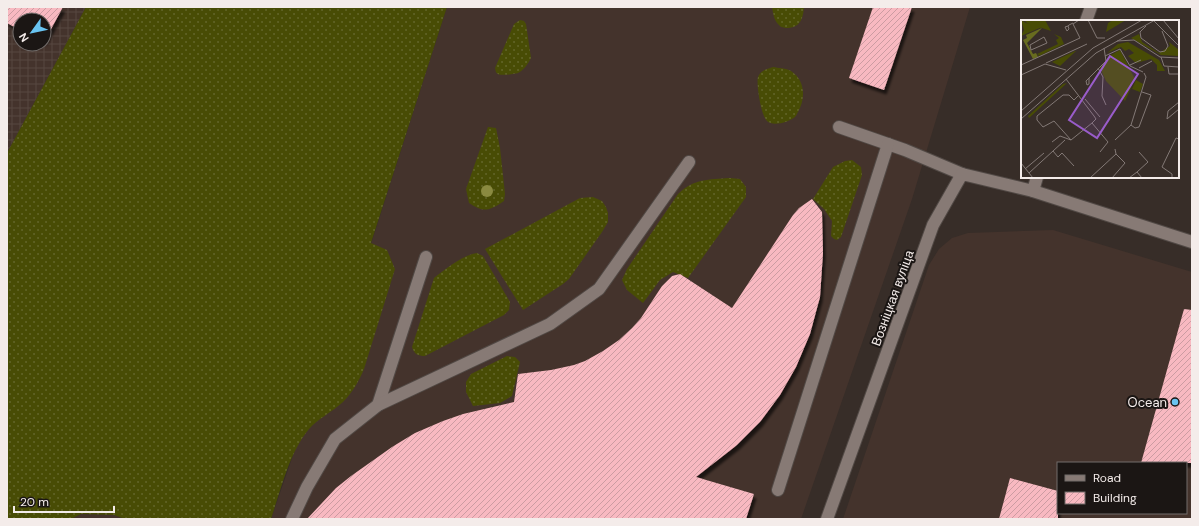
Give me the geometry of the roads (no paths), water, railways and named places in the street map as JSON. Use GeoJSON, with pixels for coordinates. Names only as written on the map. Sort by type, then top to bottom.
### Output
{"type":"FeatureCollection","features":[{"type":"Feature","properties":{"kind":"lane"},"geometry":{"type":"LineString","coordinates":[[1086,20],[1091,7]]}},
{"type":"Feature","properties":{"kind":"lane"},"geometry":{"type":"LineString","coordinates":[[839,127],[905,150],[962,174],[1033,191],[1192,242]]}},
{"type":"Feature","properties":{"kind":"lane"},"geometry":{"type":"LineString","coordinates":[[778,490],[888,144]]}},
{"type":"Feature","properties":{"kind":"lane"},"geometry":{"type":"LineString","coordinates":[[292,519],[307,487],[334,439],[378,405],[550,324],[600,289],[689,162]]}},
{"type":"Feature","properties":{"kind":"lane","name":"Возніцкая вуліца"},"geometry":{"type":"LineString","coordinates":[[827,519],[933,225],[962,174]]}},
{"type":"Feature","properties":{"kind":"lane"},"geometry":{"type":"LineString","coordinates":[[1033,191],[1037,178]]}},
{"type":"Feature","properties":{"kind":"lane"},"geometry":{"type":"LineString","coordinates":[[378,405],[426,257]]}},
{"type":"Feature","properties":{"kind":"place","name":"Ocean"},"geometry":{"type":"Point","coordinates":[1175,402]}}]}
